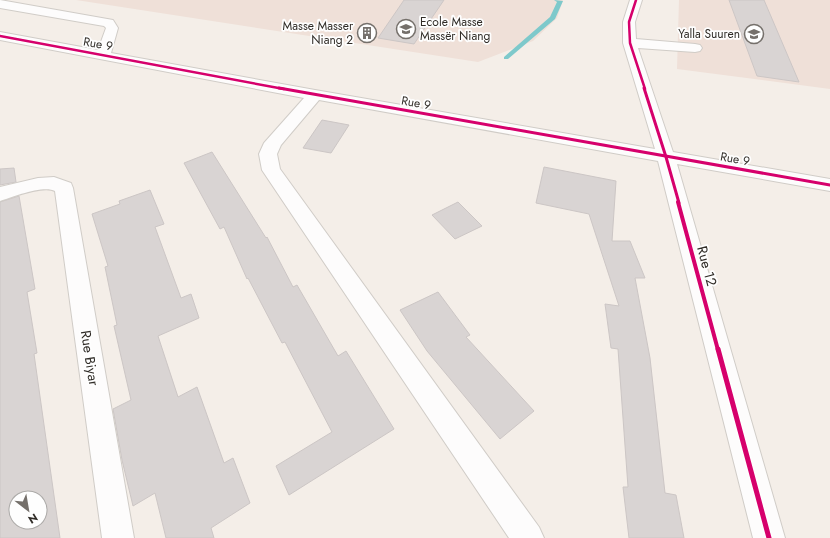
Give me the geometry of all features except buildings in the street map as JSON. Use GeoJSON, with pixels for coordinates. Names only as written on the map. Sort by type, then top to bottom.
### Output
{"type":"FeatureCollection","features":[{"type":"Feature","properties":{"kind":"street","name":"Rue 12"},"geometry":{"type":"LineString","coordinates":[[636,0],[629,22],[630,43],[666,157],[769,538]]}},
{"type":"Feature","properties":{"kind":"street"},"geometry":{"type":"LineString","coordinates":[[0,4],[109,23],[112,28],[103,55]]}},
{"type":"Feature","properties":{"kind":"street","name":"Rue 9"},"geometry":{"type":"LineString","coordinates":[[0,36],[315,95],[830,185]]}},
{"type":"Feature","properties":{"kind":"street"},"geometry":{"type":"LineString","coordinates":[[630,43],[695,48]]}},
{"type":"Feature","properties":{"kind":"street"},"geometry":{"type":"LineString","coordinates":[[315,95],[273,143],[268,154],[271,170],[528,538]]}},
{"type":"Feature","properties":{"kind":"street","name":"Rue Biyar"},"geometry":{"type":"LineString","coordinates":[[0,194],[38,184],[54,183],[64,188],[118,538]]}},
{"type":"Feature","properties":{"kind":"shaded area","name":"Ecole Masse Massër Niang"},"geometry":{"type":"Polygon","coordinates":[[[76,0],[563,0],[557,18],[533,41],[478,62],[76,0]]]}},
{"type":"Feature","properties":{"kind":"shaded area","name":"Yalla Suuren"},"geometry":{"type":"Polygon","coordinates":[[[679,0],[830,0],[830,89],[677,69],[679,0]]]}},
{"type":"Feature","properties":{"kind":"waterway"},"geometry":{"type":"LineString","coordinates":[[506,58],[553,18],[560,1],[557,0]]}},
{"type":"Feature","properties":{"kind":"cycle path"},"geometry":{"type":"LineString","coordinates":[[636,0],[629,22],[630,43],[666,157],[769,538]]}},
{"type":"Feature","properties":{"kind":"cycle path"},"geometry":{"type":"LineString","coordinates":[[0,36],[315,95],[830,185]]}},
{"type":"Feature","properties":{"kind":"place","name":"Ecole Masse Massër Niang"},"geometry":{"type":"Point","coordinates":[406,29]}},
{"type":"Feature","properties":{"kind":"place","name":"Masse Masser Niang 2"},"geometry":{"type":"Point","coordinates":[367,33]}},
{"type":"Feature","properties":{"kind":"place","name":"Yalla Suuren"},"geometry":{"type":"Point","coordinates":[754,34]}}]}
